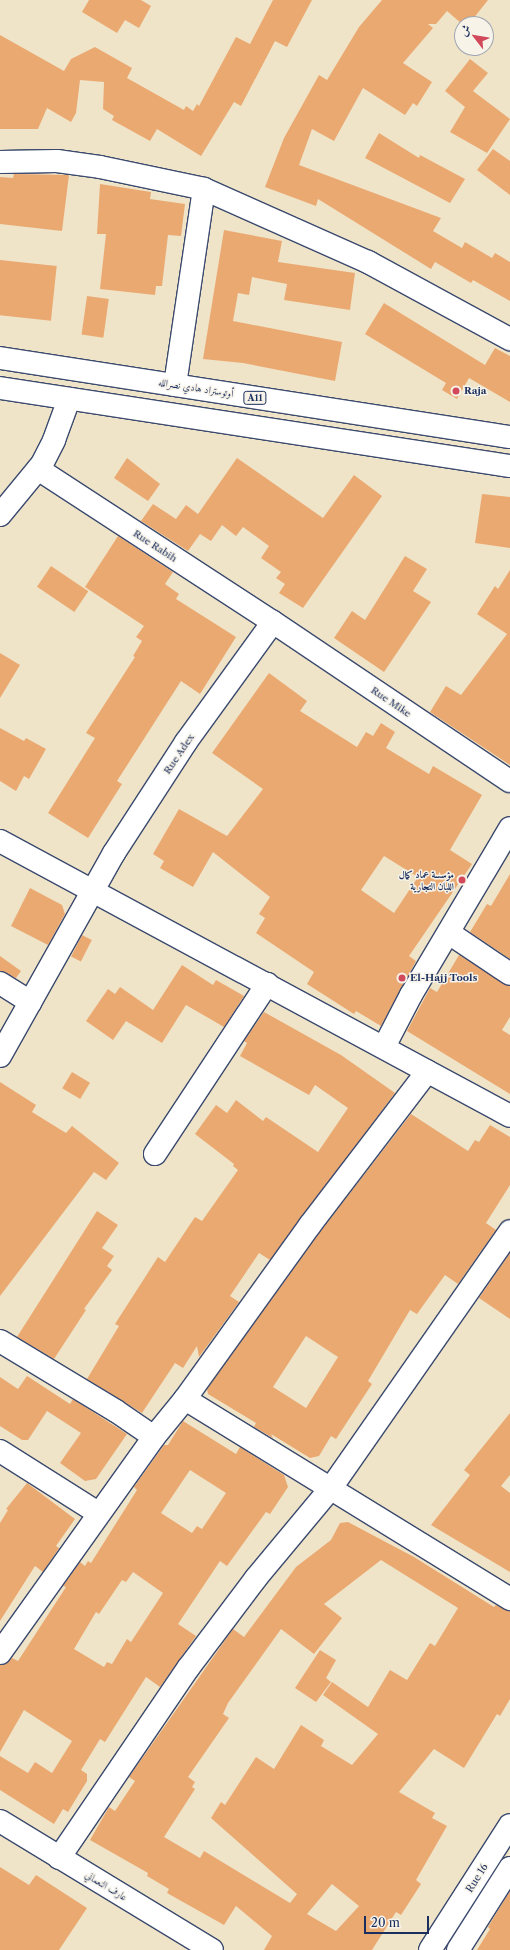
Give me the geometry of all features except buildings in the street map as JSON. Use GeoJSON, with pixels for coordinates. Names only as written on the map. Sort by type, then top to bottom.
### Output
{"type":"FeatureCollection","features":[{"type":"Feature","properties":{"kind":"main road"},"geometry":{"type":"LineString","coordinates":[[0,162],[57,161],[100,167],[204,189],[368,262],[510,339]]}},
{"type":"Feature","properties":{"kind":"main road"},"geometry":{"type":"LineString","coordinates":[[175,385],[204,189]]}},
{"type":"Feature","properties":{"kind":"main road","name":"أوتوستراد هادي نصرالله"},"geometry":{"type":"LineString","coordinates":[[0,358],[510,437]]}},
{"type":"Feature","properties":{"kind":"main road"},"geometry":{"type":"LineString","coordinates":[[0,388],[510,466]]}},
{"type":"Feature","properties":{"kind":"main road"},"geometry":{"type":"LineString","coordinates":[[0,515],[38,470],[54,440],[69,399]]}},
{"type":"Feature","properties":{"kind":"main road","name":"Rue Rabih"},"geometry":{"type":"LineString","coordinates":[[38,470],[273,622]]}},
{"type":"Feature","properties":{"kind":"main road","name":"Rue Mike"},"geometry":{"type":"LineString","coordinates":[[273,622],[510,781]]}},
{"type":"Feature","properties":{"kind":"main road","name":"Rue Adex"},"geometry":{"type":"LineString","coordinates":[[0,1056],[91,892],[186,742],[273,622]]}},
{"type":"Feature","properties":{"kind":"main road"},"geometry":{"type":"LineString","coordinates":[[384,1047],[411,995],[510,828]]}},
{"type":"Feature","properties":{"kind":"main road"},"geometry":{"type":"LineString","coordinates":[[0,841],[91,892],[267,984],[510,1116]]}},
{"type":"Feature","properties":{"kind":"main road"},"geometry":{"type":"LineString","coordinates":[[448,933],[510,974]]}},
{"type":"Feature","properties":{"kind":"main road"},"geometry":{"type":"LineString","coordinates":[[0,983],[30,1002]]}},
{"type":"Feature","properties":{"kind":"main road"},"geometry":{"type":"LineString","coordinates":[[155,1154],[267,984]]}},
{"type":"Feature","properties":{"kind":"main road"},"geometry":{"type":"LineString","coordinates":[[0,1653],[98,1513],[154,1437],[185,1399],[310,1225],[427,1072]]}},
{"type":"Feature","properties":{"kind":"main road"},"geometry":{"type":"LineString","coordinates":[[59,1858],[189,1667],[256,1578],[331,1488],[510,1231]]}},
{"type":"Feature","properties":{"kind":"main road"},"geometry":{"type":"LineString","coordinates":[[0,1341],[116,1410],[154,1437]]}},
{"type":"Feature","properties":{"kind":"main road"},"geometry":{"type":"LineString","coordinates":[[185,1399],[510,1599]]}},
{"type":"Feature","properties":{"kind":"main road"},"geometry":{"type":"LineString","coordinates":[[0,1451],[98,1513]]}},
{"type":"Feature","properties":{"kind":"main road","name":"عارف النعماني"},"geometry":{"type":"LineString","coordinates":[[0,1821],[212,1950]]}},
{"type":"Feature","properties":{"kind":"main road","name":"Rue 16"},"geometry":{"type":"LineString","coordinates":[[430,1950],[510,1825]]}},
{"type":"Feature","properties":{"kind":"main road"},"geometry":{"type":"LineString","coordinates":[[458,1950],[510,1868]]}},
{"type":"Feature","properties":{"kind":"place","name":"Raja"},"geometry":{"type":"Point","coordinates":[456,391]}},
{"type":"Feature","properties":{"kind":"place","name":"مؤسسة عماد كمال اللبان التجارية"},"geometry":{"type":"Point","coordinates":[462,880]}},
{"type":"Feature","properties":{"kind":"place","name":"El-Hajj Tools"},"geometry":{"type":"Point","coordinates":[402,978]}}]}
